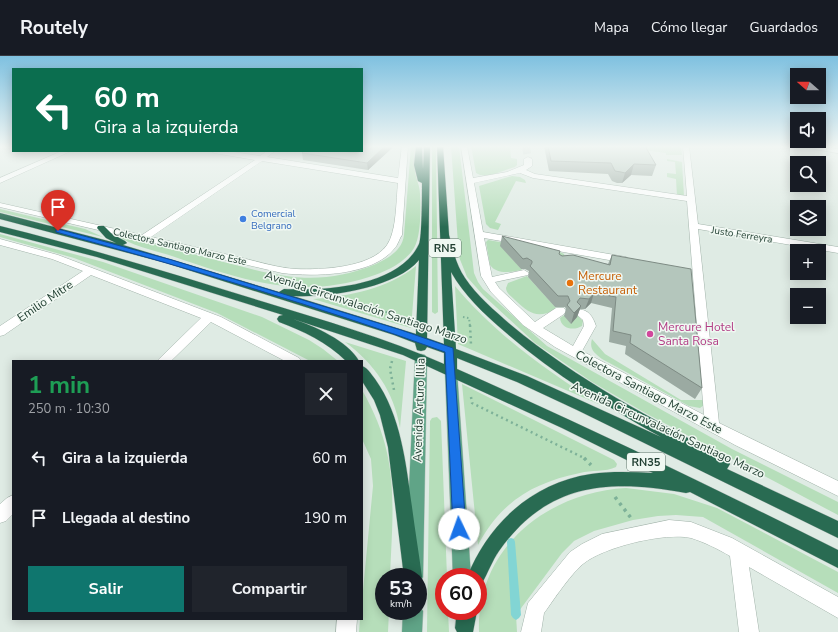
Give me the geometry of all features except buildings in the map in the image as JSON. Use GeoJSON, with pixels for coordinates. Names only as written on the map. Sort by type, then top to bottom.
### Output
{"type":"FeatureCollection","features":[{"type":"Feature","properties":{"kind":"highway"},"geometry":{"type":"LineString","coordinates":[[420,173],[426,193]]}},
{"type":"Feature","properties":{"kind":"highway","name":"Avenida Arturo Illia"},"geometry":{"type":"LineString","coordinates":[[421,358],[426,173]]}},
{"type":"Feature","properties":{"kind":"highway","name":"RN5"},"geometry":{"type":"LineString","coordinates":[[441,173],[451,371]]}},
{"type":"Feature","properties":{"kind":"highway","name":"Avenida Circunvalación Santiago Marzo"},"geometry":{"type":"LineString","coordinates":[[0,216],[120,247],[198,270],[450,350],[582,406],[835,529]]}},
{"type":"Feature","properties":{"kind":"highway"},"geometry":{"type":"LineString","coordinates":[[101,228],[116,240],[198,270]]}},
{"type":"Feature","properties":{"kind":"highway","name":"RN35"},"geometry":{"type":"LineString","coordinates":[[0,229],[114,259],[187,281],[380,342],[421,358],[534,408],[709,492],[838,559]]}},
{"type":"Feature","properties":{"kind":"highway"},"geometry":{"type":"LineString","coordinates":[[444,234],[454,269],[464,284],[485,308],[532,349],[568,374],[618,405],[835,529]]}},
{"type":"Feature","properties":{"kind":"highway"},"geometry":{"type":"LineString","coordinates":[[238,283],[278,291],[299,293],[334,292],[380,279],[407,265],[419,254],[424,237]]}},
{"type":"Feature","properties":{"kind":"highway"},"geometry":{"type":"LineString","coordinates":[[187,281],[300,326],[332,344],[352,360]]}},
{"type":"Feature","properties":{"kind":"highway"},"geometry":{"type":"LineString","coordinates":[[363,372],[375,388],[391,426],[397,456],[412,568]]}},
{"type":"Feature","properties":{"kind":"highway"},"geometry":{"type":"LineString","coordinates":[[481,568],[494,543],[511,522],[531,505],[564,488],[588,482],[630,478],[669,483],[709,492]]}},
{"type":"Feature","properties":{"kind":"main road","name":"Avenida Arturo Illia"},"geometry":{"type":"LineString","coordinates":[[413,568],[421,358]]}},
{"type":"Feature","properties":{"kind":"main road"},"geometry":{"type":"LineString","coordinates":[[451,371],[462,568]]}},
{"type":"Feature","properties":{"kind":"main road"},"geometry":{"type":"LineString","coordinates":[[412,632],[413,620]]}},
{"type":"Feature","properties":{"kind":"street"},"geometry":{"type":"LineString","coordinates":[[0,181],[18,173]]}},
{"type":"Feature","properties":{"kind":"street"},"geometry":{"type":"LineString","coordinates":[[143,238],[238,173]]}},
{"type":"Feature","properties":{"kind":"street"},"geometry":{"type":"LineString","coordinates":[[352,173],[402,181],[403,173]]}},
{"type":"Feature","properties":{"kind":"street","name":"Colectora Santiago Marzo Este"},"geometry":{"type":"LineString","coordinates":[[468,173],[483,268],[488,281],[499,295],[534,328],[575,353],[712,426],[838,489]]}},
{"type":"Feature","properties":{"kind":"street"},"geometry":{"type":"LineString","coordinates":[[469,180],[487,179],[509,173]]}},
{"type":"Feature","properties":{"kind":"street"},"geometry":{"type":"LineString","coordinates":[[526,173],[533,176],[691,201]]}},
{"type":"Feature","properties":{"kind":"street"},"geometry":{"type":"LineString","coordinates":[[688,173],[694,226],[693,274],[712,426]]}},
{"type":"Feature","properties":{"kind":"street","name":"Colectora Santiago Marzo Este"},"geometry":{"type":"LineString","coordinates":[[0,205],[282,270],[308,273],[336,270],[371,260],[390,248],[394,244],[397,235],[402,181]]}},
{"type":"Feature","properties":{"kind":"street","name":"Justo Ferreyra"},"geometry":{"type":"LineString","coordinates":[[694,226],[838,250]]}},
{"type":"Feature","properties":{"kind":"street"},"geometry":{"type":"LineString","coordinates":[[478,234],[634,263]]}},
{"type":"Feature","properties":{"kind":"street"},"geometry":{"type":"LineString","coordinates":[[0,242],[55,257],[209,317],[242,332],[293,360]]}},
{"type":"Feature","properties":{"kind":"street"},"geometry":{"type":"LineString","coordinates":[[569,261],[578,252]]}},
{"type":"Feature","properties":{"kind":"street","name":"Emilio Mitre"},"geometry":{"type":"LineString","coordinates":[[0,332],[90,271]]}},
{"type":"Feature","properties":{"kind":"street"},"geometry":{"type":"LineString","coordinates":[[488,281],[524,273]]}},
{"type":"Feature","properties":{"kind":"street"},"geometry":{"type":"LineString","coordinates":[[534,328],[560,312]]}},
{"type":"Feature","properties":{"kind":"street"},"geometry":{"type":"LineString","coordinates":[[575,353],[590,326],[588,318],[582,313]]}},
{"type":"Feature","properties":{"kind":"street"},"geometry":{"type":"LineString","coordinates":[[164,360],[209,317]]}},
{"type":"Feature","properties":{"kind":"street"},"geometry":{"type":"LineString","coordinates":[[0,516],[12,504]]}},
{"type":"Feature","properties":{"kind":"street"},"geometry":{"type":"LineString","coordinates":[[532,626],[535,610],[542,599],[576,558],[602,543],[669,528],[691,530],[704,534],[738,550],[838,608]]}},
{"type":"Feature","properties":{"kind":"street"},"geometry":{"type":"LineString","coordinates":[[738,550],[749,632]]}},
{"type":"Feature","properties":{"kind":"street"},"geometry":{"type":"LineString","coordinates":[[346,632],[347,620]]}},
{"type":"Feature","properties":{"kind":"path"},"geometry":{"type":"LineString","coordinates":[[348,301],[412,319]]}},
{"type":"Feature","properties":{"kind":"path"},"geometry":{"type":"LineString","coordinates":[[457,317],[469,318],[471,349]]}},
{"type":"Feature","properties":{"kind":"path"},"geometry":{"type":"LineString","coordinates":[[393,357],[390,370],[395,396]]}},
{"type":"Feature","properties":{"kind":"path"},"geometry":{"type":"LineString","coordinates":[[471,396],[472,403],[586,459],[594,470]]}},
{"type":"Feature","properties":{"kind":"path"},"geometry":{"type":"LineString","coordinates":[[614,496],[633,520]]}},
{"type":"Feature","properties":{"kind":"green space"},"geometry":{"type":"Polygon","coordinates":[[[409,173],[415,173],[419,188],[420,222],[418,237],[414,248],[405,258],[388,270],[343,284],[318,287],[293,287],[245,279],[142,247],[128,242],[115,234],[237,266],[296,277],[315,278],[354,272],[376,264],[397,250],[403,241],[409,173]]]}},
{"type":"Feature","properties":{"kind":"green space"},"geometry":{"type":"Polygon","coordinates":[[[432,173],[436,173],[438,312],[435,314],[432,312],[432,173]]]}},
{"type":"Feature","properties":{"kind":"green space"},"geometry":{"type":"Polygon","coordinates":[[[453,173],[462,173],[474,273],[478,282],[483,289],[547,346],[732,449],[838,502],[838,515],[647,414],[592,382],[535,343],[483,295],[467,277],[459,257],[453,173]]]}},
{"type":"Feature","properties":{"kind":"green space"},"geometry":{"type":"Polygon","coordinates":[[[476,173],[498,173],[490,175],[480,175],[476,173]]]}},
{"type":"Feature","properties":{"kind":"green space"},"geometry":{"type":"Polygon","coordinates":[[[667,173],[683,173],[684,196],[677,196],[676,179],[667,177],[667,173]]]}},
{"type":"Feature","properties":{"kind":"green space"},"geometry":{"type":"Polygon","coordinates":[[[512,176],[520,177],[525,180],[526,183],[516,181],[495,222],[501,224],[498,230],[490,228],[486,224],[479,186],[512,176]]]}},
{"type":"Feature","properties":{"kind":"green space"},"geometry":{"type":"Polygon","coordinates":[[[0,209],[85,229],[103,237],[0,212],[0,209]]]}},
{"type":"Feature","properties":{"kind":"green space"},"geometry":{"type":"Polygon","coordinates":[[[0,234],[103,262],[262,317],[309,340],[337,360],[308,360],[217,313],[74,258],[0,237],[0,234]]]}},
{"type":"Feature","properties":{"kind":"green space"},"geometry":{"type":"Polygon","coordinates":[[[488,240],[560,252],[564,254],[565,257],[556,261],[501,246],[522,270],[500,272],[490,265],[486,242],[488,240]]]}},
{"type":"Feature","properties":{"kind":"green space"},"geometry":{"type":"Polygon","coordinates":[[[416,266],[411,328],[313,299],[341,296],[368,290],[405,274],[416,266]]]}},
{"type":"Feature","properties":{"kind":"green space"},"geometry":{"type":"Polygon","coordinates":[[[527,276],[557,309],[544,314],[534,314],[525,309],[509,294],[506,288],[508,283],[527,276]]]}},
{"type":"Feature","properties":{"kind":"green space"},"geometry":{"type":"Polygon","coordinates":[[[455,286],[471,304],[523,351],[561,379],[601,405],[458,344],[455,286]]]}},
{"type":"Feature","properties":{"kind":"green space"},"geometry":{"type":"Polygon","coordinates":[[[566,314],[577,315],[583,321],[582,326],[572,329],[565,327],[560,318],[566,314]]]}},
{"type":"Feature","properties":{"kind":"green space"},"geometry":{"type":"Polygon","coordinates":[[[592,339],[605,354],[681,400],[704,400],[704,405],[700,408],[689,406],[602,359],[597,355],[591,346],[592,339]]]}},
{"type":"Feature","properties":{"kind":"green space"},"geometry":{"type":"Polygon","coordinates":[[[345,342],[406,361],[400,428],[393,402],[381,379],[365,359],[345,342]]]}},
{"type":"Feature","properties":{"kind":"green space"},"geometry":{"type":"Polygon","coordinates":[[[462,384],[614,460],[617,464],[616,467],[608,470],[584,472],[563,477],[547,482],[533,489],[508,506],[497,517],[478,545],[462,384]]]}},
{"type":"Feature","properties":{"kind":"green space"},"geometry":{"type":"Polygon","coordinates":[[[363,392],[383,437],[391,481],[392,526],[390,568],[375,568],[375,620],[389,620],[388,632],[359,632],[360,620],[363,620],[363,591],[373,486],[371,459],[363,441],[363,392]]]}},
{"type":"Feature","properties":{"kind":"green space"},"geometry":{"type":"Polygon","coordinates":[[[437,417],[441,421],[447,568],[435,568],[435,620],[448,620],[449,632],[427,632],[430,421],[432,418],[437,417]]]}},
{"type":"Feature","properties":{"kind":"green space"},"geometry":{"type":"Polygon","coordinates":[[[626,488],[674,494],[717,508],[838,572],[838,593],[703,517],[676,515],[658,516],[633,520],[594,531],[574,541],[562,553],[516,615],[517,632],[479,632],[480,620],[487,620],[487,584],[490,575],[504,551],[522,530],[544,513],[570,500],[597,492],[626,488]]]}},
{"type":"Feature","properties":{"kind":"waterway"},"geometry":{"type":"LineString","coordinates":[[511,542],[516,615]]}},
{"type":"Feature","properties":{"kind":"place","name":"Comercial Belgrano"},"geometry":{"type":"Point","coordinates":[243,219]}},
{"type":"Feature","properties":{"kind":"place","name":"Mercure Restaurant"},"geometry":{"type":"Point","coordinates":[570,283]}},
{"type":"Feature","properties":{"kind":"place","name":"Mercure Hotel Santa Rosa"},"geometry":{"type":"Point","coordinates":[650,334]}},
{"type":"Feature","properties":{"kind":"route"},"geometry":{"type":"LineString","coordinates":[[58,231],[169,261],[398,332],[450,350],[459,529]]}}]}
